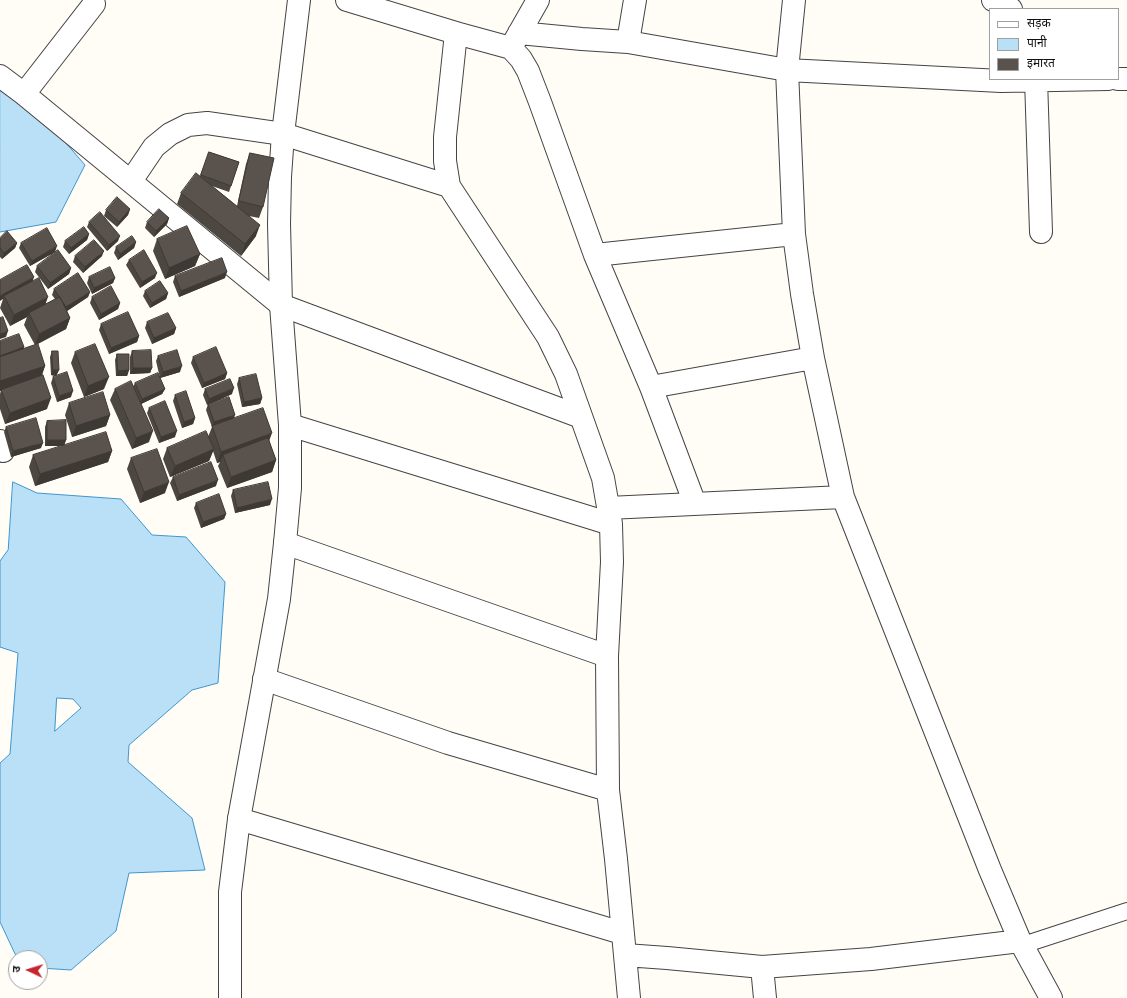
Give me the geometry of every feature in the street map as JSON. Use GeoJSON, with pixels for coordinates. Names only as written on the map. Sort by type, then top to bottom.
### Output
{"type":"FeatureCollection","features":[{"type":"Feature","properties":{"kind":"street"},"geometry":{"type":"LineString","coordinates":[[230,998],[230,892],[239,819],[279,599],[286,543],[290,488],[290,425],[281,305],[279,224],[283,134],[299,0]]}},
{"type":"Feature","properties":{"kind":"street"},"geometry":{"type":"LineString","coordinates":[[347,0],[456,33],[515,40],[574,39],[628,42],[787,70],[1001,81],[1036,80],[1041,232]]}},
{"type":"Feature","properties":{"kind":"street"},"geometry":{"type":"LineString","coordinates":[[538,0],[515,40],[521,59],[528,71],[595,255],[651,387],[695,504]]}},
{"type":"Feature","properties":{"kind":"street"},"geometry":{"type":"LineString","coordinates":[[628,42],[635,0]]}},
{"type":"Feature","properties":{"kind":"street"},"geometry":{"type":"LineString","coordinates":[[794,0],[787,70],[794,234],[813,358],[843,497],[990,870],[1022,943],[1051,998]]}},
{"type":"Feature","properties":{"kind":"street"},"geometry":{"type":"LineString","coordinates":[[993,0],[1009,8]]}},
{"type":"Feature","properties":{"kind":"street"},"geometry":{"type":"LineString","coordinates":[[24,94],[94,4]]}},
{"type":"Feature","properties":{"kind":"street"},"geometry":{"type":"LineString","coordinates":[[456,33],[445,137],[445,161],[449,186],[548,338],[566,374],[603,478],[610,516],[612,562],[607,656],[608,790],[629,998]]}},
{"type":"Feature","properties":{"kind":"street"},"geometry":{"type":"LineString","coordinates":[[0,76],[131,181],[281,305],[581,417]]}},
{"type":"Feature","properties":{"kind":"street"},"geometry":{"type":"LineString","coordinates":[[131,181],[154,147],[170,134],[188,125],[207,123],[283,134],[449,186]]}},
{"type":"Feature","properties":{"kind":"street"},"geometry":{"type":"LineString","coordinates":[[595,255],[794,234]]}},
{"type":"Feature","properties":{"kind":"street"},"geometry":{"type":"LineString","coordinates":[[651,387],[813,358]]}},
{"type":"Feature","properties":{"kind":"street"},"geometry":{"type":"LineString","coordinates":[[290,425],[610,516],[695,504],[843,497]]}},
{"type":"Feature","properties":{"kind":"street"},"geometry":{"type":"LineString","coordinates":[[286,543],[607,656]]}},
{"type":"Feature","properties":{"kind":"street"},"geometry":{"type":"LineString","coordinates":[[264,679],[448,743],[608,790]]}},
{"type":"Feature","properties":{"kind":"street"},"geometry":{"type":"LineString","coordinates":[[239,819],[622,933]]}},
{"type":"Feature","properties":{"kind":"street"},"geometry":{"type":"LineString","coordinates":[[625,955],[762,967],[872,959],[1022,943]]}},
{"type":"Feature","properties":{"kind":"street"},"geometry":{"type":"LineString","coordinates":[[762,967],[765,998]]}},
{"type":"Feature","properties":{"kind":"lane"},"geometry":{"type":"LineString","coordinates":[[1022,943],[1127,912]]}},
{"type":"Feature","properties":{"kind":"water"},"geometry":{"type":"Polygon","coordinates":[[[0,90],[46,120],[85,165],[56,222],[0,232],[0,90]]]}},
{"type":"Feature","properties":{"kind":"water"},"geometry":{"type":"Polygon","coordinates":[[[13,482],[37,493],[121,499],[152,535],[186,537],[225,582],[218,683],[192,690],[129,745],[128,762],[192,818],[205,870],[129,873],[116,931],[71,970],[48,969],[48,950],[13,950],[0,922],[0,763],[10,754],[18,653],[0,647],[0,561],[8,550],[13,482]],[[57,698],[55,731],[81,708],[73,699],[57,698]]]}},
{"type":"Feature","properties":{"kind":"building"},"geometry":{"type":"Polygon","coordinates":[[[209,152],[239,162],[231,186],[201,175],[209,152]]]}},
{"type":"Feature","properties":{"kind":"building"},"geometry":{"type":"Polygon","coordinates":[[[250,153],[274,158],[263,207],[239,201],[250,153]]]}},
{"type":"Feature","properties":{"kind":"building"},"geometry":{"type":"Polygon","coordinates":[[[196,173],[260,225],[245,244],[181,193],[196,173]]]}},
{"type":"Feature","properties":{"kind":"building"},"geometry":{"type":"Polygon","coordinates":[[[117,197],[130,209],[119,222],[106,210],[117,197]]]}},
{"type":"Feature","properties":{"kind":"building"},"geometry":{"type":"Polygon","coordinates":[[[159,209],[169,218],[156,231],[147,222],[159,209]]]}},
{"type":"Feature","properties":{"kind":"building"},"geometry":{"type":"Polygon","coordinates":[[[100,212],[120,236],[109,245],[89,222],[100,212]]]}},
{"type":"Feature","properties":{"kind":"building"},"geometry":{"type":"Polygon","coordinates":[[[187,226],[200,254],[169,268],[157,239],[187,226]]]}},
{"type":"Feature","properties":{"kind":"building"},"geometry":{"type":"Polygon","coordinates":[[[84,227],[89,234],[71,248],[65,241],[84,227]]]}},
{"type":"Feature","properties":{"kind":"building"},"geometry":{"type":"Polygon","coordinates":[[[47,228],[57,246],[32,261],[21,243],[47,228]]]}},
{"type":"Feature","properties":{"kind":"building"},"geometry":{"type":"Polygon","coordinates":[[[7,231],[17,243],[4,253],[0,248],[0,238],[7,231]]]}},
{"type":"Feature","properties":{"kind":"building"},"geometry":{"type":"Polygon","coordinates":[[[132,236],[136,242],[120,254],[116,247],[132,236]]]}},
{"type":"Feature","properties":{"kind":"building"},"geometry":{"type":"Polygon","coordinates":[[[94,240],[104,251],[85,267],[75,256],[94,240]]]}},
{"type":"Feature","properties":{"kind":"building"},"geometry":{"type":"Polygon","coordinates":[[[58,250],[71,268],[50,283],[37,266],[58,250]]]}},
{"type":"Feature","properties":{"kind":"building"},"geometry":{"type":"Polygon","coordinates":[[[144,250],[157,273],[142,282],[129,260],[144,250]]]}},
{"type":"Feature","properties":{"kind":"building"},"geometry":{"type":"Polygon","coordinates":[[[222,258],[227,272],[181,291],[175,276],[222,258]]]}},
{"type":"Feature","properties":{"kind":"building"},"geometry":{"type":"Polygon","coordinates":[[[27,265],[34,277],[0,296],[0,280],[27,265]]]}},
{"type":"Feature","properties":{"kind":"building"},"geometry":{"type":"Polygon","coordinates":[[[110,267],[115,278],[94,288],[89,277],[110,267]]]}},
{"type":"Feature","properties":{"kind":"building"},"geometry":{"type":"Polygon","coordinates":[[[78,273],[90,292],[66,307],[54,289],[78,273]]]}},
{"type":"Feature","properties":{"kind":"building"},"geometry":{"type":"Polygon","coordinates":[[[39,278],[48,297],[14,315],[4,296],[39,278]]]}},
{"type":"Feature","properties":{"kind":"building"},"geometry":{"type":"Polygon","coordinates":[[[160,281],[168,293],[152,303],[145,291],[160,281]]]}},
{"type":"Feature","properties":{"kind":"building"},"geometry":{"type":"Polygon","coordinates":[[[111,286],[120,303],[101,314],[92,297],[111,286]]]}},
{"type":"Feature","properties":{"kind":"building"},"geometry":{"type":"Polygon","coordinates":[[[60,297],[70,318],[39,334],[29,313],[60,297]]]}},
{"type":"Feature","properties":{"kind":"building"},"geometry":{"type":"Polygon","coordinates":[[[128,312],[139,336],[111,348],[101,324],[128,312]]]}},
{"type":"Feature","properties":{"kind":"building"},"geometry":{"type":"Polygon","coordinates":[[[168,313],[176,328],[154,338],[147,322],[168,313]]]}},
{"type":"Feature","properties":{"kind":"building"},"geometry":{"type":"Polygon","coordinates":[[[3,317],[8,331],[0,334],[0,318],[3,317]]]}},
{"type":"Feature","properties":{"kind":"building"},"geometry":{"type":"Polygon","coordinates":[[[19,334],[24,347],[0,356],[0,341],[19,334]]]}},
{"type":"Feature","properties":{"kind":"building"},"geometry":{"type":"Polygon","coordinates":[[[38,344],[45,366],[0,381],[0,357],[38,344]]]}},
{"type":"Feature","properties":{"kind":"building"},"geometry":{"type":"Polygon","coordinates":[[[95,344],[109,377],[88,386],[75,352],[95,344]]]}},
{"type":"Feature","properties":{"kind":"building"},"geometry":{"type":"Polygon","coordinates":[[[216,347],[227,373],[204,383],[193,357],[216,347]]]}},
{"type":"Feature","properties":{"kind":"building"},"geometry":{"type":"Polygon","coordinates":[[[151,350],[152,368],[133,368],[132,351],[151,350]]]}},
{"type":"Feature","properties":{"kind":"building"},"geometry":{"type":"Polygon","coordinates":[[[177,350],[182,366],[163,372],[158,356],[177,350]]]}},
{"type":"Feature","properties":{"kind":"building"},"geometry":{"type":"Polygon","coordinates":[[[52,351],[58,351],[59,370],[53,370],[52,351]]]}},
{"type":"Feature","properties":{"kind":"building"},"geometry":{"type":"Polygon","coordinates":[[[117,354],[129,354],[129,370],[118,371],[117,354]]]}},
{"type":"Feature","properties":{"kind":"building"},"geometry":{"type":"Polygon","coordinates":[[[67,372],[73,391],[59,396],[53,377],[67,372]]]}},
{"type":"Feature","properties":{"kind":"building"},"geometry":{"type":"Polygon","coordinates":[[[158,373],[165,389],[142,399],[135,383],[158,373]]]}},
{"type":"Feature","properties":{"kind":"building"},"geometry":{"type":"Polygon","coordinates":[[[256,374],[262,398],[244,402],[239,378],[256,374]]]}},
{"type":"Feature","properties":{"kind":"building"},"geometry":{"type":"Polygon","coordinates":[[[43,375],[51,398],[10,413],[1,390],[43,375]]]}},
{"type":"Feature","properties":{"kind":"building"},"geometry":{"type":"Polygon","coordinates":[[[230,379],[234,388],[209,399],[205,389],[230,379]]]}},
{"type":"Feature","properties":{"kind":"building"},"geometry":{"type":"Polygon","coordinates":[[[131,381],[153,431],[136,438],[115,389],[131,381]]]}},
{"type":"Feature","properties":{"kind":"building"},"geometry":{"type":"Polygon","coordinates":[[[186,391],[195,418],[184,422],[175,395],[186,391]]]}},
{"type":"Feature","properties":{"kind":"building"},"geometry":{"type":"Polygon","coordinates":[[[103,392],[110,415],[76,426],[69,403],[103,392]]]}},
{"type":"Feature","properties":{"kind":"building"},"geometry":{"type":"Polygon","coordinates":[[[229,397],[235,415],[214,422],[208,404],[229,397]]]}},
{"type":"Feature","properties":{"kind":"building"},"geometry":{"type":"Polygon","coordinates":[[[165,401],[177,431],[161,437],[149,408],[165,401]]]}},
{"type":"Feature","properties":{"kind":"building"},"geometry":{"type":"Polygon","coordinates":[[[263,408],[272,433],[221,452],[212,426],[263,408]]]}},
{"type":"Feature","properties":{"kind":"building"},"geometry":{"type":"Polygon","coordinates":[[[36,418],[43,443],[13,451],[6,427],[36,418]]]}},
{"type":"Feature","properties":{"kind":"building"},"geometry":{"type":"Polygon","coordinates":[[[66,420],[66,440],[47,440],[47,421],[66,420]]]}},
{"type":"Feature","properties":{"kind":"building"},"geometry":{"type":"Polygon","coordinates":[[[206,431],[214,449],[175,466],[167,448],[206,431]]]}},
{"type":"Feature","properties":{"kind":"building"},"geometry":{"type":"Polygon","coordinates":[[[106,432],[112,451],[40,474],[33,455],[106,432]]]}},
{"type":"Feature","properties":{"kind":"building"},"geometry":{"type":"Polygon","coordinates":[[[268,438],[276,460],[231,477],[223,455],[268,438]]]}},
{"type":"Feature","properties":{"kind":"building"},"geometry":{"type":"Polygon","coordinates":[[[157,449],[169,482],[144,492],[131,458],[157,449]]]}},
{"type":"Feature","properties":{"kind":"building"},"geometry":{"type":"Polygon","coordinates":[[[211,462],[218,480],[179,495],[173,477],[211,462]]]}},
{"type":"Feature","properties":{"kind":"building"},"geometry":{"type":"Polygon","coordinates":[[[268,482],[272,499],[237,508],[233,490],[268,482]]]}},
{"type":"Feature","properties":{"kind":"building"},"geometry":{"type":"Polygon","coordinates":[[[219,494],[226,514],[203,522],[196,503],[219,494]]]}}]}
